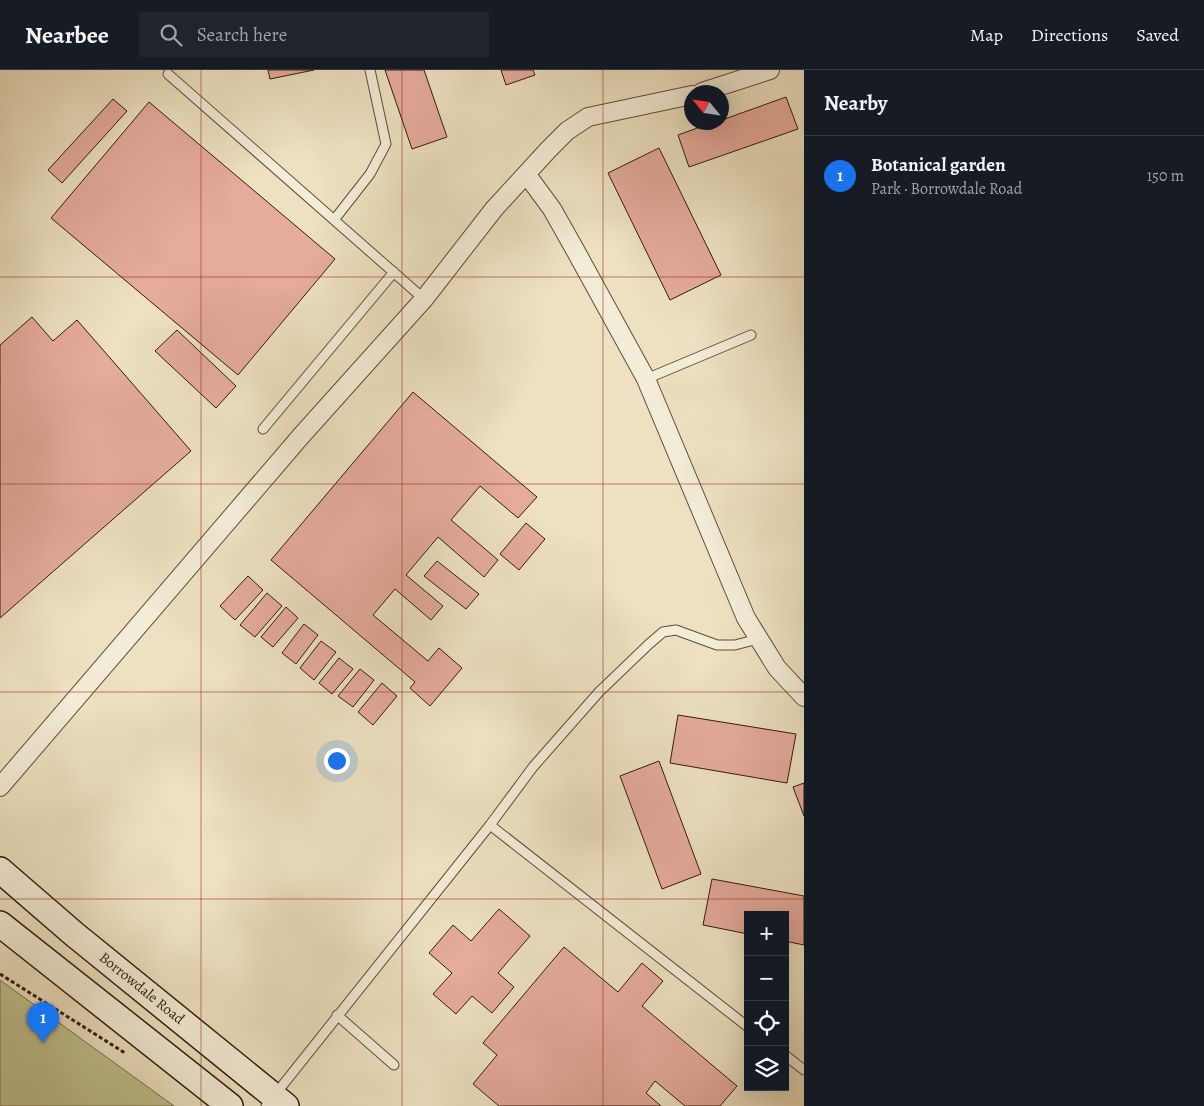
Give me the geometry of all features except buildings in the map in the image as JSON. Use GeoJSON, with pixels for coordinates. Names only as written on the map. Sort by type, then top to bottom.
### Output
{"type":"FeatureCollection","features":[{"type":"Feature","properties":{"kind":"main road","name":"Borrowdale Road"},"geometry":{"type":"LineString","coordinates":[[0,870],[275,1102]]}},
{"type":"Feature","properties":{"kind":"main road"},"geometry":{"type":"LineString","coordinates":[[0,924],[230,1106]]}},
{"type":"Feature","properties":{"kind":"street"},"geometry":{"type":"LineString","coordinates":[[724,85],[770,70]]}},
{"type":"Feature","properties":{"kind":"street"},"geometry":{"type":"LineString","coordinates":[[0,787],[301,436],[424,299],[494,209],[567,131],[588,117],[684,97]]}},
{"type":"Feature","properties":{"kind":"street"},"geometry":{"type":"LineString","coordinates":[[527,175],[556,217],[646,379],[746,618],[777,668],[804,697]]}},
{"type":"Feature","properties":{"kind":"lane"},"geometry":{"type":"LineString","coordinates":[[334,220],[370,174],[386,144],[370,70]]}},
{"type":"Feature","properties":{"kind":"lane"},"geometry":{"type":"LineString","coordinates":[[168,74],[424,299]]}},
{"type":"Feature","properties":{"kind":"lane"},"geometry":{"type":"LineString","coordinates":[[263,429],[394,272]]}},
{"type":"Feature","properties":{"kind":"lane"},"geometry":{"type":"LineString","coordinates":[[646,379],[751,335]]}},
{"type":"Feature","properties":{"kind":"lane"},"geometry":{"type":"LineString","coordinates":[[275,1102],[337,1015],[490,826],[533,767],[577,716],[663,632],[676,630],[717,645],[735,645],[758,639]]}},
{"type":"Feature","properties":{"kind":"lane"},"geometry":{"type":"LineString","coordinates":[[490,826],[744,1024]]}},
{"type":"Feature","properties":{"kind":"lane"},"geometry":{"type":"LineString","coordinates":[[337,1015],[394,1065]]}},
{"type":"Feature","properties":{"kind":"lane"},"geometry":{"type":"LineString","coordinates":[[789,1058],[804,1070]]}},
{"type":"Feature","properties":{"kind":"path"},"geometry":{"type":"LineString","coordinates":[[0,974],[130,1056]]}},
{"type":"Feature","properties":{"kind":"green space"},"geometry":{"type":"Polygon","coordinates":[[[0,980],[174,1106],[0,1106],[0,980]]]}},
{"type":"Feature","properties":{"kind":"place","name":"Botanical garden"},"geometry":{"type":"Point","coordinates":[43,1043]}}]}
